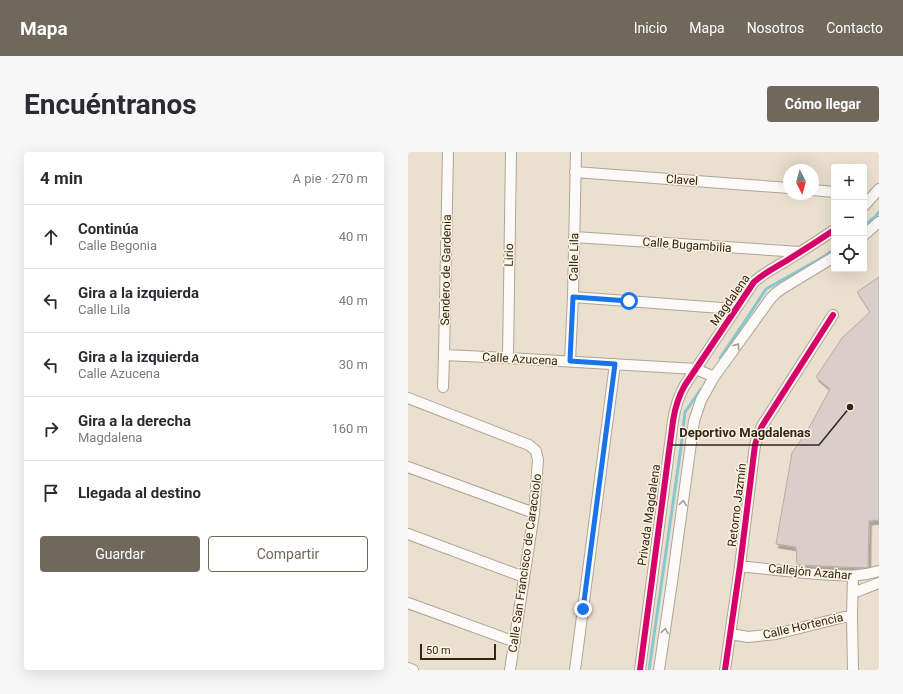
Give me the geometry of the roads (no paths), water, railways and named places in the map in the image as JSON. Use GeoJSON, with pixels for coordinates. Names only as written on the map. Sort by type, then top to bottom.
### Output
{"type":"FeatureCollection","features":[{"type":"Feature","properties":{"kind":"street","name":"Sendero de Gardenia"},"geometry":{"type":"LineString","coordinates":[[443,387],[448,152]]}},
{"type":"Feature","properties":{"kind":"street","name":"Lirio"},"geometry":{"type":"LineString","coordinates":[[508,358],[511,152]]}},
{"type":"Feature","properties":{"kind":"street","name":"Calle Lila"},"geometry":{"type":"LineString","coordinates":[[570,361],[576,152]]}},
{"type":"Feature","properties":{"kind":"street","name":"Clavel"},"geometry":{"type":"LineString","coordinates":[[575,172],[783,188]]}},
{"type":"Feature","properties":{"kind":"street"},"geometry":{"type":"LineString","coordinates":[[819,191],[831,192]]}},
{"type":"Feature","properties":{"kind":"street"},"geometry":{"type":"LineString","coordinates":[[867,201],[872,192]]}},
{"type":"Feature","properties":{"kind":"street"},"geometry":{"type":"LineString","coordinates":[[867,232],[879,222]]}},
{"type":"Feature","properties":{"kind":"street","name":"Magdalena"},"geometry":{"type":"LineString","coordinates":[[696,369],[754,282],[769,270],[831,232]]}},
{"type":"Feature","properties":{"kind":"street","name":"Calle Bugambilia"},"geometry":{"type":"LineString","coordinates":[[574,237],[800,252]]}},
{"type":"Feature","properties":{"kind":"street"},"geometry":{"type":"LineString","coordinates":[[659,670],[696,411],[714,377],[776,293],[831,259]]}},
{"type":"Feature","properties":{"kind":"street"},"geometry":{"type":"LineString","coordinates":[[573,297],[735,309]]}},
{"type":"Feature","properties":{"kind":"street","name":"Retorno Jazmín"},"geometry":{"type":"LineString","coordinates":[[725,670],[755,445],[758,435],[762,426],[833,315]]}},
{"type":"Feature","properties":{"kind":"street","name":"Calle Azucena"},"geometry":{"type":"LineString","coordinates":[[444,355],[696,369],[714,377]]}},
{"type":"Feature","properties":{"kind":"street"},"geometry":{"type":"LineString","coordinates":[[575,670],[615,364]]}},
{"type":"Feature","properties":{"kind":"street","name":"Privada Magdalena"},"geometry":{"type":"LineString","coordinates":[[640,670],[676,406],[679,395],[696,369]]}},
{"type":"Feature","properties":{"kind":"street","name":"Calle San Francisco de Caracciolo"},"geometry":{"type":"LineString","coordinates":[[408,398],[529,445],[536,451],[538,460],[534,514],[510,670]]}},
{"type":"Feature","properties":{"kind":"street"},"geometry":{"type":"LineString","coordinates":[[408,468],[534,514]]}},
{"type":"Feature","properties":{"kind":"street"},"geometry":{"type":"LineString","coordinates":[[408,534],[524,577]]}},
{"type":"Feature","properties":{"kind":"street","name":"Callejón Azahar"},"geometry":{"type":"LineString","coordinates":[[740,566],[853,576],[879,572]]}},
{"type":"Feature","properties":{"kind":"street"},"geometry":{"type":"LineString","coordinates":[[853,576],[853,670]]}},
{"type":"Feature","properties":{"kind":"street","name":"Callejón Azahar"},"geometry":{"type":"LineString","coordinates":[[853,593],[879,583]]}},
{"type":"Feature","properties":{"kind":"street"},"geometry":{"type":"LineString","coordinates":[[408,603],[515,642]]}},
{"type":"Feature","properties":{"kind":"street","name":"Calle Hortencia"},"geometry":{"type":"LineString","coordinates":[[731,634],[748,637],[776,634],[852,615]]}},
{"type":"Feature","properties":{"kind":"street"},"geometry":{"type":"LineString","coordinates":[[408,668],[414,670]]}},
{"type":"Feature","properties":{"kind":"waterway"},"geometry":{"type":"LineString","coordinates":[[867,224],[879,212]]}},
{"type":"Feature","properties":{"kind":"waterway"},"geometry":{"type":"LineString","coordinates":[[720,358],[766,289],[831,251]]}},
{"type":"Feature","properties":{"kind":"waterway"},"geometry":{"type":"LineString","coordinates":[[649,670],[685,412],[701,389]]}},
{"type":"Feature","properties":{"kind":"place","name":"Deportivo Magdalenas"},"geometry":{"type":"Point","coordinates":[850,407]}}]}
